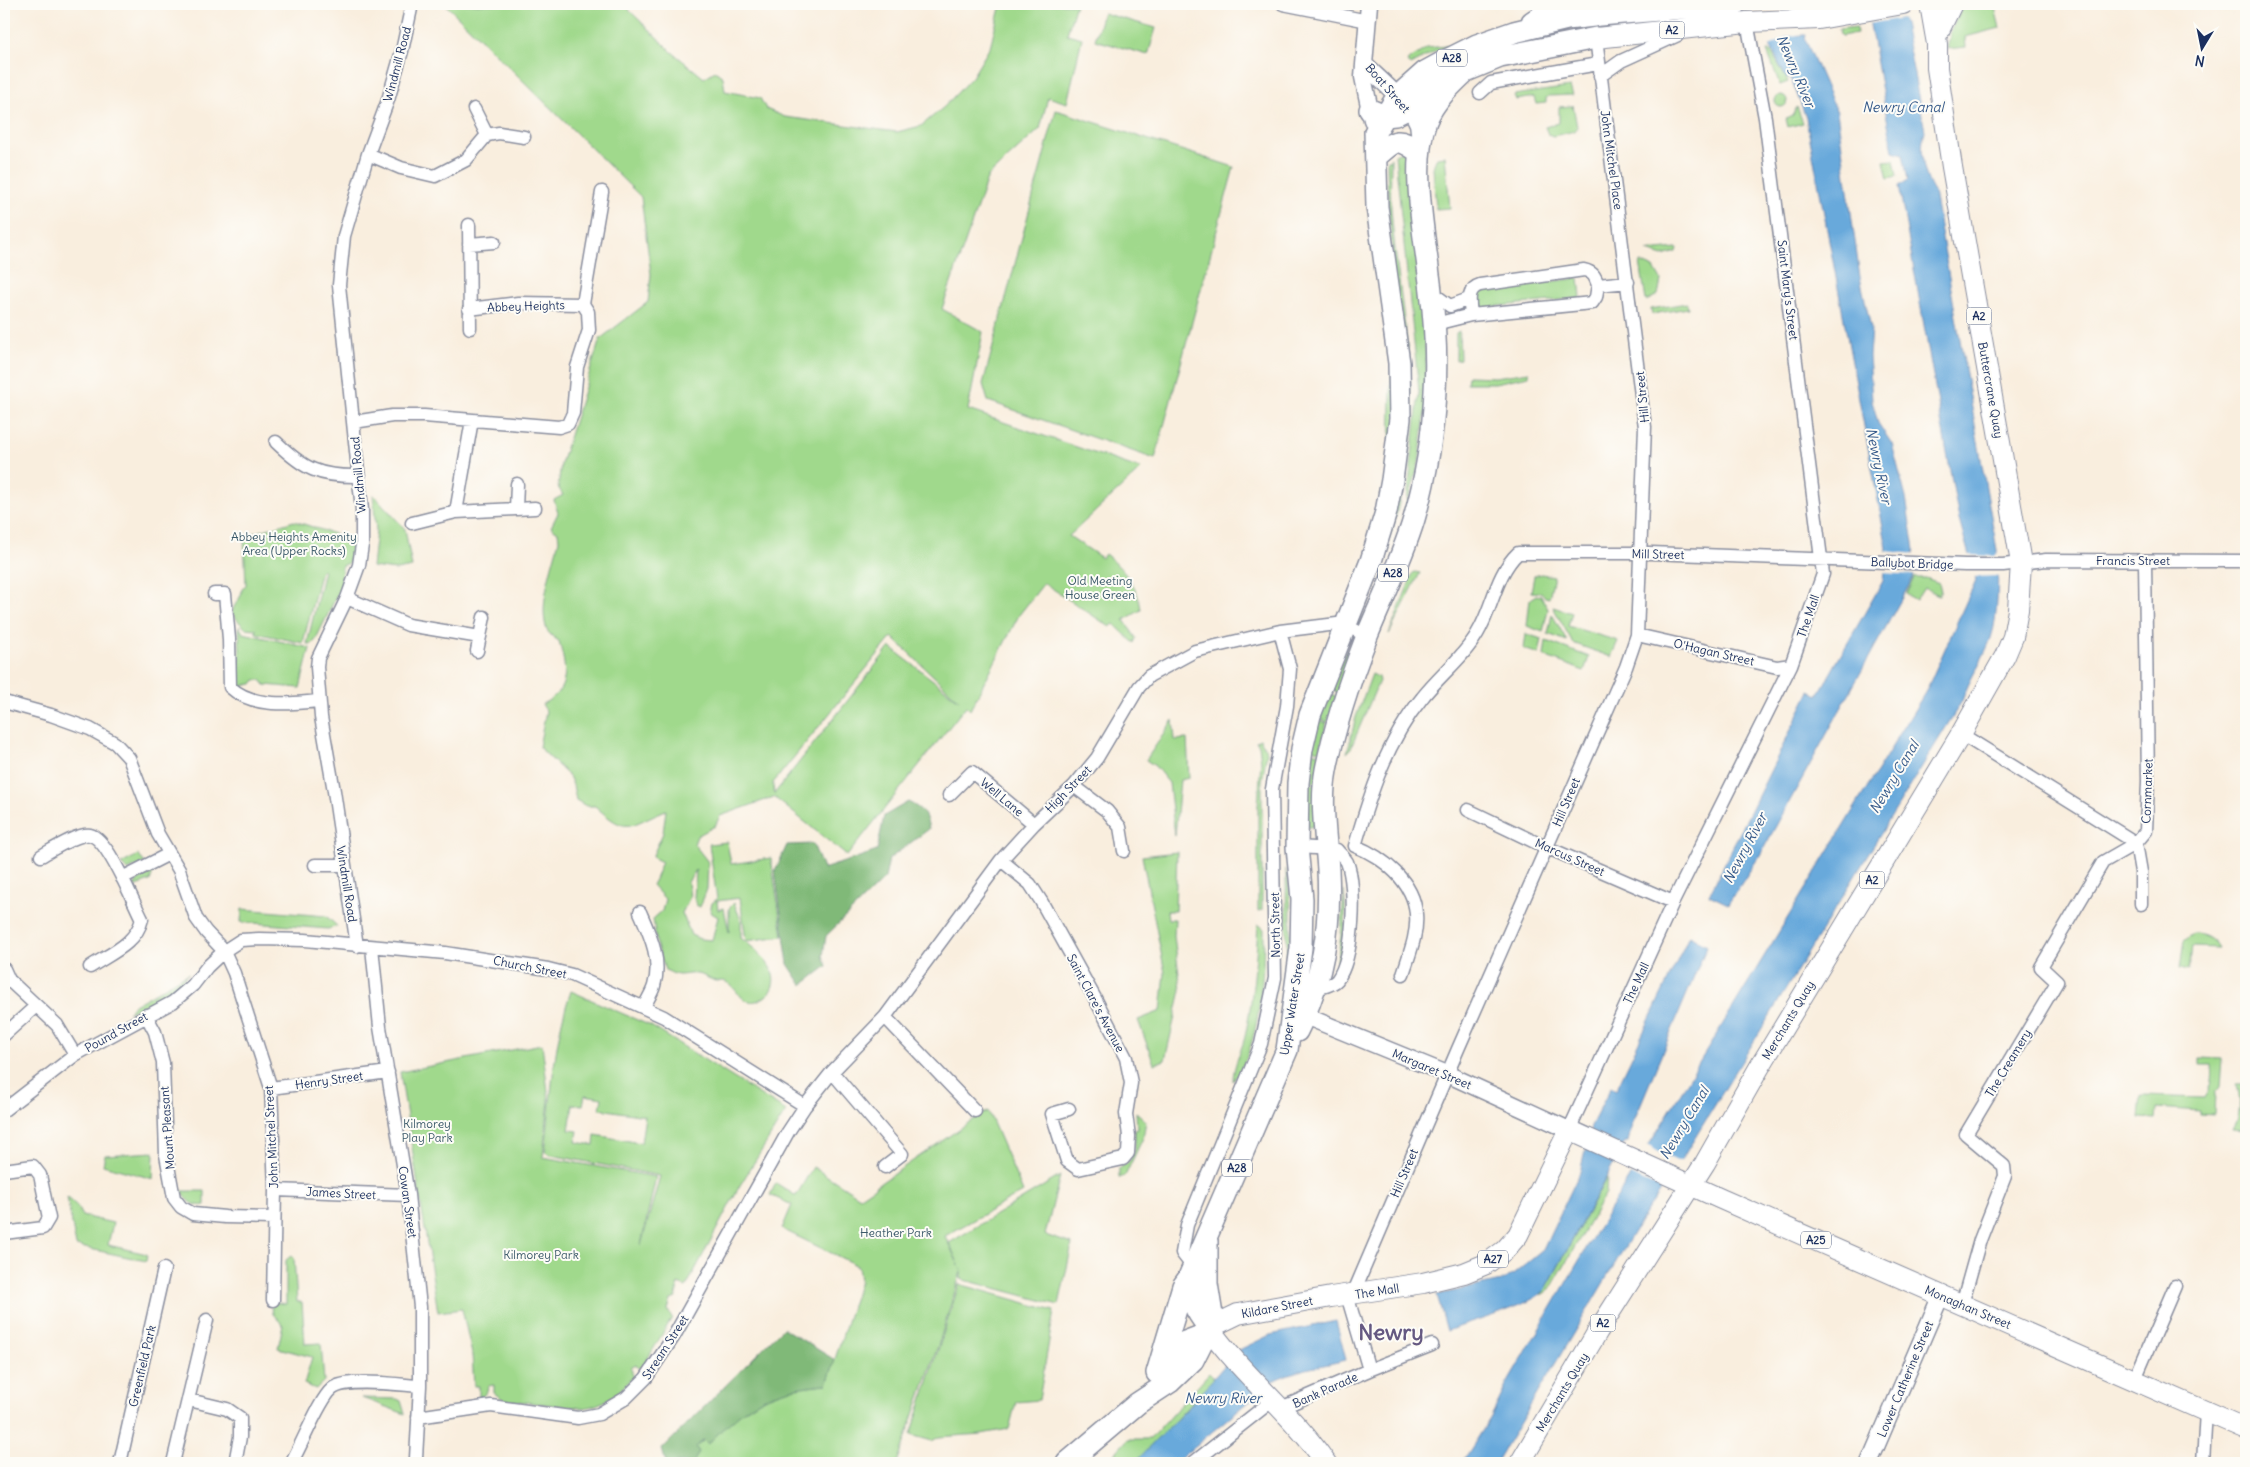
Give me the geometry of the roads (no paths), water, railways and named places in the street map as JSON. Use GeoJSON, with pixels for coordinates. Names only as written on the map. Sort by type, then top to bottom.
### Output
{"type":"FeatureCollection","features":[{"type":"Feature","properties":{"kind":"highway","name":"A28"},"geometry":{"type":"LineString","coordinates":[[1514,32],[1560,4]]}},
{"type":"Feature","properties":{"kind":"highway","name":"A28"},"geometry":{"type":"LineString","coordinates":[[1345,625],[1371,561],[1386,512],[1400,419],[1399,363],[1377,207],[1376,119],[1402,103],[1425,72],[1447,60],[1477,45],[1514,32],[1567,19],[1592,10]]}},
{"type":"Feature","properties":{"kind":"highway"},"geometry":{"type":"LineString","coordinates":[[1592,10],[1596,38]]}},
{"type":"Feature","properties":{"kind":"highway"},"geometry":{"type":"LineString","coordinates":[[1514,32],[1526,36],[1590,32],[1596,38]]}},
{"type":"Feature","properties":{"kind":"highway","name":"A28"},"geometry":{"type":"LineString","coordinates":[[1299,1014],[1316,989],[1327,928],[1332,849],[1324,800],[1326,773],[1342,704],[1413,522],[1427,466],[1435,394],[1435,330],[1418,169],[1420,146],[1430,113],[1446,90],[1466,71],[1500,57],[1596,38]]}},
{"type":"Feature","properties":{"kind":"highway"},"geometry":{"type":"LineString","coordinates":[[1402,103],[1417,104],[1437,81],[1466,71]]}},
{"type":"Feature","properties":{"kind":"highway"},"geometry":{"type":"LineString","coordinates":[[1376,157],[1394,141],[1404,141],[1420,146]]}},
{"type":"Feature","properties":{"kind":"highway","name":"Upper Water Street"},"geometry":{"type":"LineString","coordinates":[[1208,1331],[1212,1315],[1207,1284],[1196,1270],[1207,1239],[1287,1050],[1299,1014],[1302,899],[1297,847],[1298,784],[1302,749],[1310,715],[1345,625]]}},
{"type":"Feature","properties":{"kind":"highway","name":"A28"},"geometry":{"type":"LineString","coordinates":[[1157,1373],[1183,1286],[1196,1270]]}},
{"type":"Feature","properties":{"kind":"highway","name":"A28"},"geometry":{"type":"LineString","coordinates":[[1138,1403],[1157,1373],[1185,1342],[1208,1331]]}},
{"type":"Feature","properties":{"kind":"highway","name":"A28"},"geometry":{"type":"LineString","coordinates":[[1067,1463],[1138,1403],[1170,1382],[1192,1360],[1208,1331]]}},
{"type":"Feature","properties":{"kind":"main road","name":"A2"},"geometry":{"type":"LineString","coordinates":[[1592,10],[1723,4]]}},
{"type":"Feature","properties":{"kind":"main road","name":"A2"},"geometry":{"type":"LineString","coordinates":[[1596,38],[1750,22],[1819,19],[1903,4]]}},
{"type":"Feature","properties":{"kind":"main road","name":"Buttercrane Quay"},"geometry":{"type":"LineString","coordinates":[[1917,4],[1924,46],[1937,68]]}},
{"type":"Feature","properties":{"kind":"main road","name":"Buttercrane Quay"},"geometry":{"type":"LineString","coordinates":[[1930,4],[1936,37],[1937,68],[2012,564]]}},
{"type":"Feature","properties":{"kind":"main road"},"geometry":{"type":"LineString","coordinates":[[1936,37],[1952,4]]}},
{"type":"Feature","properties":{"kind":"main road","name":"Merchants Quay"},"geometry":{"type":"LineString","coordinates":[[1520,1463],[1598,1331],[1682,1181],[1962,734],[2005,656],[2013,637],[2018,610],[2012,564]]}},
{"type":"Feature","properties":{"kind":"main road","name":"Monaghan Street"},"geometry":{"type":"LineString","coordinates":[[1577,1133],[1682,1181],[2246,1428]]}},
{"type":"Feature","properties":{"kind":"main road","name":"The Mall"},"geometry":{"type":"LineString","coordinates":[[1350,1299],[1464,1273],[1486,1264],[1499,1255],[1518,1235],[1577,1133]]}},
{"type":"Feature","properties":{"kind":"main road","name":"Kildare Street"},"geometry":{"type":"LineString","coordinates":[[1208,1331],[1238,1314],[1350,1299]]}},
{"type":"Feature","properties":{"kind":"main road"},"geometry":{"type":"LineString","coordinates":[[1208,1331],[1273,1400],[1326,1463]]}},
{"type":"Feature","properties":{"kind":"street","name":"Windmill Road"},"geometry":{"type":"LineString","coordinates":[[357,946],[334,790],[318,701],[318,658],[347,598],[359,564],[362,545],[359,476],[339,285],[344,236],[368,154],[390,92],[412,4]]}},
{"type":"Feature","properties":{"kind":"street"},"geometry":{"type":"LineString","coordinates":[[1283,4],[1368,21]]}},
{"type":"Feature","properties":{"kind":"street","name":"Boat Street"},"geometry":{"type":"LineString","coordinates":[[1369,4],[1365,65],[1402,103],[1418,124],[1420,146]]}},
{"type":"Feature","properties":{"kind":"street","name":"Saint Mary's Street"},"geometry":{"type":"LineString","coordinates":[[1750,22],[1765,118],[1822,559]]}},
{"type":"Feature","properties":{"kind":"street"},"geometry":{"type":"LineString","coordinates":[[1480,93],[1491,82],[1599,70],[1696,27]]}},
{"type":"Feature","properties":{"kind":"street","name":"John Mitchel Place"},"geometry":{"type":"LineString","coordinates":[[1596,38],[1628,282]]}},
{"type":"Feature","properties":{"kind":"street"},"geometry":{"type":"LineString","coordinates":[[1365,65],[1363,77],[1376,119]]}},
{"type":"Feature","properties":{"kind":"street"},"geometry":{"type":"LineString","coordinates":[[474,109],[487,135]]}},
{"type":"Feature","properties":{"kind":"street"},"geometry":{"type":"LineString","coordinates":[[368,154],[401,168],[436,176],[466,160],[487,135],[499,134],[524,137]]}},
{"type":"Feature","properties":{"kind":"street","name":"Abbey Heights"},"geometry":{"type":"LineString","coordinates":[[354,422],[392,416],[424,416],[559,427],[568,424],[573,413],[577,367],[590,330],[588,312],[583,304],[602,192]]}},
{"type":"Feature","properties":{"kind":"street","name":"Abbey Heights"},"geometry":{"type":"LineString","coordinates":[[469,225],[470,328]]}},
{"type":"Feature","properties":{"kind":"street"},"geometry":{"type":"LineString","coordinates":[[469,244],[494,242]]}},
{"type":"Feature","properties":{"kind":"street"},"geometry":{"type":"LineString","coordinates":[[1435,330],[1443,322],[1471,315],[1592,303],[1596,296],[1598,285],[1595,277],[1590,272],[1584,270],[1480,285],[1472,289],[1469,299],[1471,315]]}},
{"type":"Feature","properties":{"kind":"street"},"geometry":{"type":"LineString","coordinates":[[1598,285],[1628,282]]}},
{"type":"Feature","properties":{"kind":"street","name":"Hill Street"},"geometry":{"type":"LineString","coordinates":[[1350,1299],[1626,667],[1638,635],[1645,427],[1628,282]]}},
{"type":"Feature","properties":{"kind":"street"},"geometry":{"type":"LineString","coordinates":[[1431,292],[1450,306],[1469,299]]}},
{"type":"Feature","properties":{"kind":"street","name":"Abbey Heights"},"geometry":{"type":"LineString","coordinates":[[469,309],[518,303],[583,304]]}},
{"type":"Feature","properties":{"kind":"street"},"geometry":{"type":"LineString","coordinates":[[456,512],[472,420]]}},
{"type":"Feature","properties":{"kind":"street"},"geometry":{"type":"LineString","coordinates":[[276,442],[297,463],[323,474],[359,476]]}},
{"type":"Feature","properties":{"kind":"street"},"geometry":{"type":"LineString","coordinates":[[516,509],[517,484]]}},
{"type":"Feature","properties":{"kind":"street"},"geometry":{"type":"LineString","coordinates":[[412,523],[456,512],[535,508]]}},
{"type":"Feature","properties":{"kind":"street","name":"Mill Street"},"geometry":{"type":"LineString","coordinates":[[1355,846],[1378,771],[1388,751],[1421,698],[1477,635],[1504,572],[1518,553],[1641,553],[1822,559]]}},
{"type":"Feature","properties":{"kind":"street","name":"Ballybot Bridge"},"geometry":{"type":"LineString","coordinates":[[1822,559],[1958,565],[2012,564]]}},
{"type":"Feature","properties":{"kind":"street","name":"The Mall"},"geometry":{"type":"LineString","coordinates":[[1577,1133],[1673,902],[1791,665],[1823,574],[1822,559]]}},
{"type":"Feature","properties":{"kind":"street","name":"Francis Street"},"geometry":{"type":"LineString","coordinates":[[2012,564],[2046,560],[2246,561]]}},
{"type":"Feature","properties":{"kind":"street","name":"Cornmarket"},"geometry":{"type":"LineString","coordinates":[[1962,734],[2136,843],[2146,831],[2148,781],[2145,560]]}},
{"type":"Feature","properties":{"kind":"street"},"geometry":{"type":"LineString","coordinates":[[214,594],[225,594],[230,639],[230,687],[248,698],[264,702],[318,701]]}},
{"type":"Feature","properties":{"kind":"street"},"geometry":{"type":"LineString","coordinates":[[347,598],[408,625],[480,637]]}},
{"type":"Feature","properties":{"kind":"street"},"geometry":{"type":"LineString","coordinates":[[478,651],[484,616]]}},
{"type":"Feature","properties":{"kind":"street","name":"High Street"},"geometry":{"type":"LineString","coordinates":[[805,1106],[832,1072],[885,1017],[1001,860],[1034,824],[1074,786],[1104,748],[1139,687],[1149,676],[1195,651],[1280,631],[1337,624],[1345,625],[1367,636]]}},
{"type":"Feature","properties":{"kind":"street","name":"North Street"},"geometry":{"type":"LineString","coordinates":[[1196,1270],[1182,1253],[1187,1226],[1261,1044],[1275,978],[1272,789],[1288,701],[1290,669],[1280,631]]}},
{"type":"Feature","properties":{"kind":"street","name":"O'Hagan Street"},"geometry":{"type":"LineString","coordinates":[[1638,635],[1777,667],[1791,665]]}},
{"type":"Feature","properties":{"kind":"street","name":"John Mitchel Street"},"geometry":{"type":"LineString","coordinates":[[4,702],[90,729],[115,743],[129,758],[158,834],[178,870],[196,918],[224,951],[242,991],[271,1088],[274,1190],[273,1300]]}},
{"type":"Feature","properties":{"kind":"street","name":"Well Lane"},"geometry":{"type":"LineString","coordinates":[[949,795],[972,772],[1034,824]]}},
{"type":"Feature","properties":{"kind":"street"},"geometry":{"type":"LineString","coordinates":[[1074,786],[1107,811],[1120,826],[1124,852]]}},
{"type":"Feature","properties":{"kind":"street","name":"Marcus Street"},"geometry":{"type":"LineString","coordinates":[[1468,810],[1547,848],[1673,902]]}},
{"type":"Feature","properties":{"kind":"street"},"geometry":{"type":"LineString","coordinates":[[41,856],[80,836],[89,834],[98,838],[122,878],[142,919],[139,930],[134,938],[90,967]]}},
{"type":"Feature","properties":{"kind":"street"},"geometry":{"type":"LineString","coordinates":[[2136,843],[2140,872],[2141,904]]}},
{"type":"Feature","properties":{"kind":"street","name":"The Creamery"},"geometry":{"type":"LineString","coordinates":[[1962,1304],[1980,1240],[2005,1176],[2004,1166],[1966,1134],[2057,982],[2041,967],[2103,862],[2136,843]]}},
{"type":"Feature","properties":{"kind":"street"},"geometry":{"type":"LineString","coordinates":[[1297,847],[1332,849],[1355,846],[1390,866],[1405,884],[1414,901],[1416,915],[1413,943],[1403,974]]}},
{"type":"Feature","properties":{"kind":"street"},"geometry":{"type":"LineString","coordinates":[[122,878],[169,854]]}},
{"type":"Feature","properties":{"kind":"street","name":"Saint Clare's Avenue"},"geometry":{"type":"LineString","coordinates":[[1001,860],[1030,884],[1041,901],[1098,1002],[1126,1058],[1131,1083],[1126,1114],[1129,1136],[1128,1154],[1123,1159],[1078,1169],[1067,1161],[1052,1114],[1069,1109]]}},
{"type":"Feature","properties":{"kind":"street"},"geometry":{"type":"LineString","coordinates":[[315,865],[344,865]]}},
{"type":"Feature","properties":{"kind":"street"},"geometry":{"type":"LineString","coordinates":[[640,912],[654,942],[656,967],[654,985],[644,1007]]}},
{"type":"Feature","properties":{"kind":"street","name":"Church Street"},"geometry":{"type":"LineString","coordinates":[[224,951],[241,940],[306,940],[445,953],[548,968],[572,975],[664,1017],[805,1106]]}},
{"type":"Feature","properties":{"kind":"street","name":"Cowan Street"},"geometry":{"type":"LineString","coordinates":[[372,947],[380,1027],[408,1195],[420,1307],[420,1386],[416,1462]]}},
{"type":"Feature","properties":{"kind":"street","name":"Pound Street"},"geometry":{"type":"LineString","coordinates":[[4,1110],[75,1055],[173,1002],[193,985],[207,967],[224,951]]}},
{"type":"Feature","properties":{"kind":"street"},"geometry":{"type":"LineString","coordinates":[[4,969],[9,980],[57,1025],[75,1055]]}},
{"type":"Feature","properties":{"kind":"street"},"geometry":{"type":"LineString","coordinates":[[4,1035],[36,1006]]}},
{"type":"Feature","properties":{"kind":"street","name":"Margaret Street"},"geometry":{"type":"LineString","coordinates":[[1299,1014],[1447,1074],[1577,1133]]}},
{"type":"Feature","properties":{"kind":"street","name":"Mount Pleasant"},"geometry":{"type":"LineString","coordinates":[[146,1015],[155,1032],[163,1062],[166,1155],[174,1198],[181,1207],[193,1214],[273,1218]]}},
{"type":"Feature","properties":{"kind":"street"},"geometry":{"type":"LineString","coordinates":[[885,1017],[975,1111]]}},
{"type":"Feature","properties":{"kind":"street","name":"Henry Street"},"geometry":{"type":"LineString","coordinates":[[271,1088],[388,1072]]}},
{"type":"Feature","properties":{"kind":"street"},"geometry":{"type":"LineString","coordinates":[[832,1072],[902,1154],[885,1167]]}},
{"type":"Feature","properties":{"kind":"street","name":"Stream Street"},"geometry":{"type":"LineString","coordinates":[[418,1417],[491,1406],[578,1418],[599,1414],[634,1392],[646,1378],[689,1310],[788,1132],[805,1106]]}},
{"type":"Feature","properties":{"kind":"street"},"geometry":{"type":"LineString","coordinates":[[4,1170],[33,1166],[40,1176],[49,1218],[43,1228],[4,1233]]}},
{"type":"Feature","properties":{"kind":"street","name":"James Street"},"geometry":{"type":"LineString","coordinates":[[274,1190],[408,1195]]}},
{"type":"Feature","properties":{"kind":"street","name":"Greenfield Park"},"geometry":{"type":"LineString","coordinates":[[120,1463],[164,1269]]}},
{"type":"Feature","properties":{"kind":"street"},"geometry":{"type":"LineString","coordinates":[[2135,1379],[2175,1286]]}},
{"type":"Feature","properties":{"kind":"street","name":"Lower Catherine Street"},"geometry":{"type":"LineString","coordinates":[[1869,1463],[1941,1295]]}},
{"type":"Feature","properties":{"kind":"street","name":"Bank Parade"},"geometry":{"type":"LineString","coordinates":[[1350,1299],[1369,1370]]}},
{"type":"Feature","properties":{"kind":"street"},"geometry":{"type":"LineString","coordinates":[[173,1463],[207,1320]]}},
{"type":"Feature","properties":{"kind":"street","name":"Bank Parade"},"geometry":{"type":"LineString","coordinates":[[1193,1463],[1273,1400],[1369,1370],[1432,1345]]}},
{"type":"Feature","properties":{"kind":"street"},"geometry":{"type":"LineString","coordinates":[[291,1463],[301,1447],[324,1399],[333,1388],[348,1383],[420,1386]]}},
{"type":"Feature","properties":{"kind":"street"},"geometry":{"type":"LineString","coordinates":[[189,1400],[227,1409],[240,1418],[240,1437],[235,1463]]}},
{"type":"Feature","properties":{"kind":"street"},"geometry":{"type":"LineString","coordinates":[[2204,1463],[2206,1411]]}},
{"type":"Feature","properties":{"kind":"water","name":"Newry River"},"geometry":{"type":"Polygon","coordinates":[[[1784,4],[1797,35],[1806,35],[1805,39],[1837,112],[1860,277],[1871,328],[1869,356],[1872,400],[1878,423],[1892,444],[1906,498],[1914,550],[1907,571],[1914,576],[1760,855],[1728,904],[1709,895],[1810,691],[1818,695],[1883,581],[1887,548],[1806,118],[1791,78],[1786,78],[1770,45],[1784,4]]]}},
{"type":"Feature","properties":{"kind":"water","name":"Newry Canal"},"geometry":{"type":"Polygon","coordinates":[[[1903,18],[1925,131],[1922,146],[1923,162],[1927,178],[1934,192],[1997,550],[1998,582],[1994,629],[1962,701],[1682,1159],[1641,1220],[1496,1463],[1462,1463],[1491,1417],[1507,1384],[1594,1235],[1926,691],[1976,580],[1959,520],[1899,186],[1908,180],[1903,154],[1893,151],[1869,19],[1903,18]]]}},
{"type":"Feature","properties":{"kind":"water"},"geometry":{"type":"Polygon","coordinates":[[[1689,936],[1707,946],[1632,1125],[1628,1142],[1625,1142],[1546,1289],[1539,1295],[1515,1307],[1447,1331],[1437,1295],[1501,1281],[1514,1274],[1543,1250],[1580,1172],[1591,1126],[1611,1087],[1616,1090],[1689,936]]]}},
{"type":"Feature","properties":{"kind":"water","name":"Newry River"},"geometry":{"type":"Polygon","coordinates":[[[1336,1321],[1346,1360],[1298,1371],[1271,1382],[1175,1463],[1134,1463],[1186,1410],[1237,1351],[1270,1335],[1336,1321]]]}},
{"type":"Feature","properties":{"kind":"district","name":"Newry"},"geometry":{"type":"Point","coordinates":[1391,1332]}},
{"type":"Feature","properties":{"kind":"park label","name":"Abbey Heights Amenity Area (Upper Rocks)"},"geometry":{"type":"Point","coordinates":[294,543]}},
{"type":"Feature","properties":{"kind":"park label","name":"Old Meeting House Green"},"geometry":{"type":"Point","coordinates":[1100,587]}},
{"type":"Feature","properties":{"kind":"park label","name":"Kilmorey Play Park"},"geometry":{"type":"Point","coordinates":[427,1130]}},
{"type":"Feature","properties":{"kind":"park label","name":"Heather Park"},"geometry":{"type":"Point","coordinates":[896,1232]}},
{"type":"Feature","properties":{"kind":"park label","name":"Kilmorey Park"},"geometry":{"type":"Point","coordinates":[541,1254]}}]}
